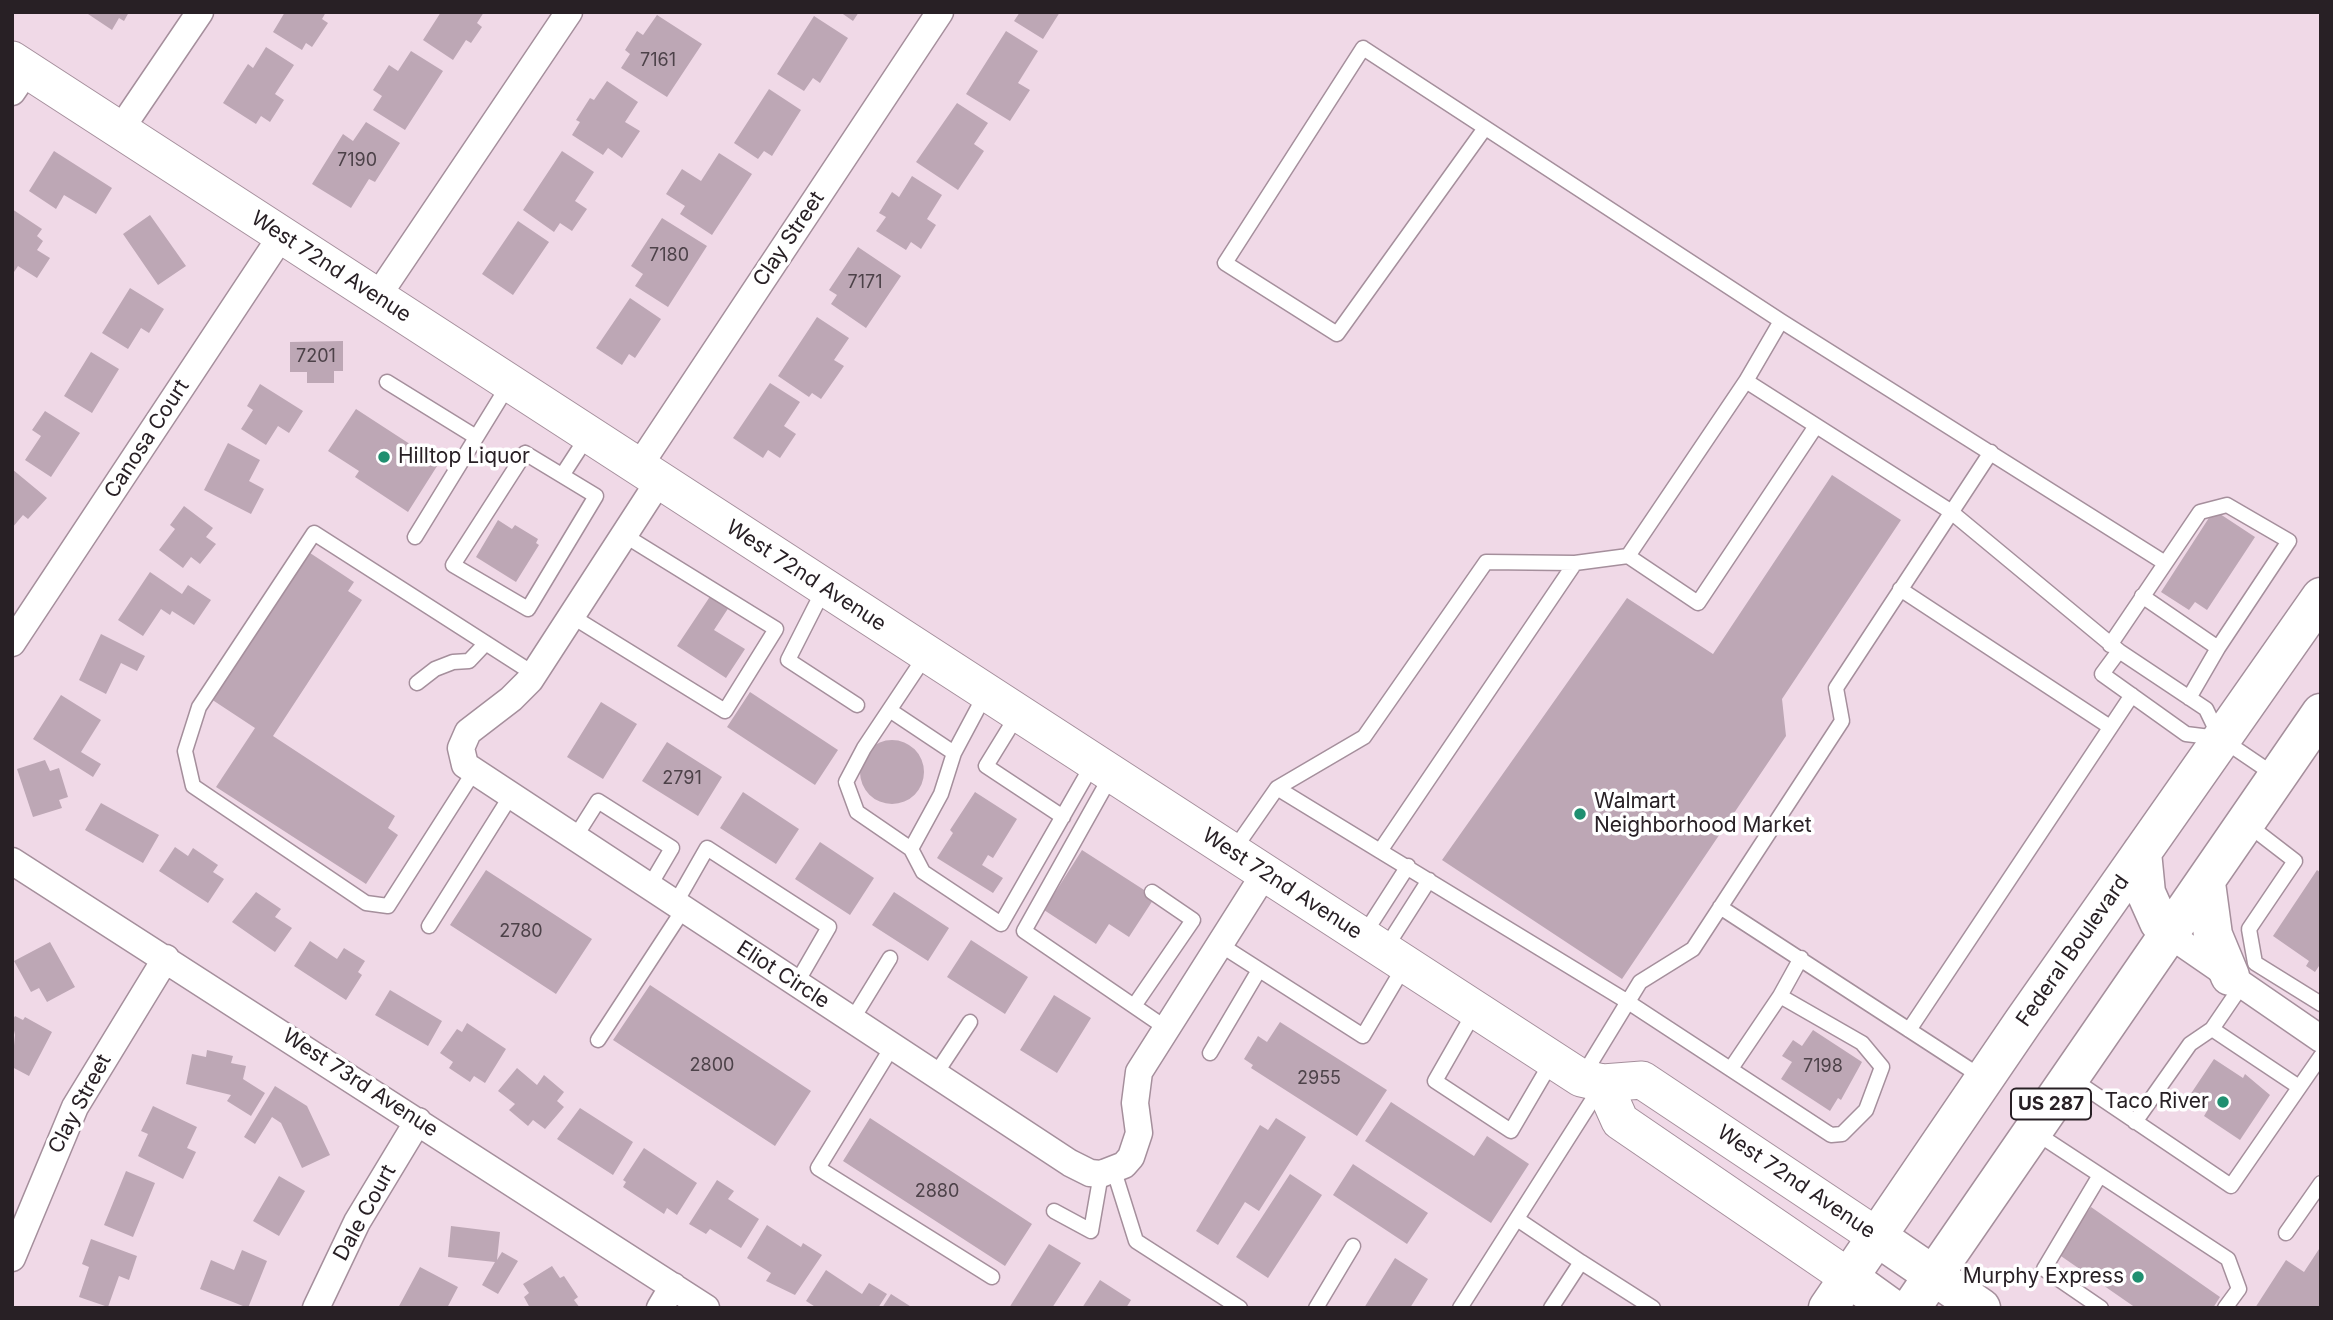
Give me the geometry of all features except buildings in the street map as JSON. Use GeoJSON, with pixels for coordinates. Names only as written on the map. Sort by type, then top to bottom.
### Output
{"type":"FeatureCollection","features":[{"type":"Feature","properties":{"kind":"main road","name":"West 72nd Avenue"},"geometry":{"type":"LineString","coordinates":[[17,74],[120,130],[1476,1010],[1579,1073],[1642,1080],[1981,1308]]}},
{"type":"Feature","properties":{"kind":"main road","name":"Federal Boulevard"},"geometry":{"type":"LineString","coordinates":[[1838,1292],[2142,852],[2213,724],[2321,597]]}},
{"type":"Feature","properties":{"kind":"main road","name":"US 287"},"geometry":{"type":"LineString","coordinates":[[1911,1308],[2321,713]]}},
{"type":"Feature","properties":{"kind":"main road"},"geometry":{"type":"LineString","coordinates":[[2142,852],[2146,893],[2159,922],[2170,935]]}},
{"type":"Feature","properties":{"kind":"main road"},"geometry":{"type":"LineString","coordinates":[[2206,883],[2213,936],[2236,980]]}},
{"type":"Feature","properties":{"kind":"main road"},"geometry":{"type":"LineString","coordinates":[[1579,1073],[1620,1121],[1838,1292],[1891,1308]]}},
{"type":"Feature","properties":{"kind":"street"},"geometry":{"type":"LineString","coordinates":[[120,130],[200,12]]}},
{"type":"Feature","properties":{"kind":"street"},"geometry":{"type":"LineString","coordinates":[[377,297],[569,12]]}},
{"type":"Feature","properties":{"kind":"street","name":"Clay Street"},"geometry":{"type":"LineString","coordinates":[[649,474],[940,12]]}},
{"type":"Feature","properties":{"kind":"street","name":"Canosa Court"},"geometry":{"type":"LineString","coordinates":[[12,643],[282,235]]}},
{"type":"Feature","properties":{"kind":"street"},"geometry":{"type":"LineString","coordinates":[[473,773],[461,757],[463,740],[477,723],[511,699],[534,674],[624,535],[649,474]]}},
{"type":"Feature","properties":{"kind":"street","name":"Eliot Circle"},"geometry":{"type":"LineString","coordinates":[[473,773],[1070,1163],[1090,1173],[1107,1172]]}},
{"type":"Feature","properties":{"kind":"street","name":"West 73rd Avenue"},"geometry":{"type":"LineString","coordinates":[[12,861],[418,1121],[667,1297],[706,1308]]}},
{"type":"Feature","properties":{"kind":"street"},"geometry":{"type":"LineString","coordinates":[[1107,1172],[1132,1157],[1137,1145],[1135,1088],[1147,1056],[1265,873]]}},
{"type":"Feature","properties":{"kind":"street"},"geometry":{"type":"LineString","coordinates":[[2170,935],[2321,1039]]}},
{"type":"Feature","properties":{"kind":"street","name":"Clay Street"},"geometry":{"type":"LineString","coordinates":[[12,1258],[75,1107],[166,958]]}},
{"type":"Feature","properties":{"kind":"street","name":"Dale Court"},"geometry":{"type":"LineString","coordinates":[[316,1308],[357,1222],[418,1121]]}},
{"type":"Feature","properties":{"kind":"lane"},"geometry":{"type":"LineString","coordinates":[[1485,128],[1337,334],[1225,263],[1363,48],[1781,321],[2165,563]]}},
{"type":"Feature","properties":{"kind":"lane"},"geometry":{"type":"LineString","coordinates":[[1628,556],[1746,381],[1781,321]]}},
{"type":"Feature","properties":{"kind":"lane"},"geometry":{"type":"LineString","coordinates":[[1746,381],[1950,511],[2115,648],[2189,698],[2213,724],[2277,777]]}},
{"type":"Feature","properties":{"kind":"lane"},"geometry":{"type":"LineString","coordinates":[[387,382],[476,437]]}},
{"type":"Feature","properties":{"kind":"lane"},"geometry":{"type":"LineString","coordinates":[[415,537],[510,383]]}},
{"type":"Feature","properties":{"kind":"lane"},"geometry":{"type":"LineString","coordinates":[[1232,852],[1276,788],[1364,737],[1486,562],[1576,563],[1628,556],[1698,603],[1816,426]]}},
{"type":"Feature","properties":{"kind":"lane"},"geometry":{"type":"LineString","coordinates":[[563,474],[589,434]]}},
{"type":"Feature","properties":{"kind":"lane"},"geometry":{"type":"LineString","coordinates":[[1460,1308],[1517,1219],[1579,1073],[1640,982],[1693,949],[1842,721],[1836,688],[1991,452]]}},
{"type":"Feature","properties":{"kind":"lane"},"geometry":{"type":"LineString","coordinates":[[525,453],[563,474],[596,496],[528,609],[453,565],[525,453]]}},
{"type":"Feature","properties":{"kind":"lane"},"geometry":{"type":"LineString","coordinates":[[2189,698],[2218,648],[2289,541],[2227,505],[2200,512],[2142,596],[2102,674],[2186,734],[2213,724]]}},
{"type":"Feature","properties":{"kind":"lane"},"geometry":{"type":"LineString","coordinates":[[473,773],[388,906],[366,903],[193,786],[185,751],[199,707],[314,533],[534,674]]}},
{"type":"Feature","properties":{"kind":"lane"},"geometry":{"type":"LineString","coordinates":[[573,617],[725,711],[776,629],[624,535]]}},
{"type":"Feature","properties":{"kind":"lane"},"geometry":{"type":"LineString","coordinates":[[1380,850],[1576,563]]}},
{"type":"Feature","properties":{"kind":"lane"},"geometry":{"type":"LineString","coordinates":[[825,588],[788,660],[857,705]]}},
{"type":"Feature","properties":{"kind":"lane"},"geometry":{"type":"LineString","coordinates":[[1900,589],[2110,727]]}},
{"type":"Feature","properties":{"kind":"lane"},"geometry":{"type":"LineString","coordinates":[[2142,596],[2218,648]]}},
{"type":"Feature","properties":{"kind":"lane"},"geometry":{"type":"LineString","coordinates":[[417,683],[436,669],[453,662],[469,661],[486,643]]}},
{"type":"Feature","properties":{"kind":"lane"},"geometry":{"type":"LineString","coordinates":[[927,654],[864,748],[846,782],[857,812],[911,849],[923,872],[1001,924],[1063,817],[1103,768]]}},
{"type":"Feature","properties":{"kind":"lane"},"geometry":{"type":"LineString","coordinates":[[911,849],[941,794],[954,753],[986,693]]}},
{"type":"Feature","properties":{"kind":"lane"},"geometry":{"type":"LineString","coordinates":[[1909,1030],[2132,695]]}},
{"type":"Feature","properties":{"kind":"lane"},"geometry":{"type":"LineString","coordinates":[[891,711],[954,753]]}},
{"type":"Feature","properties":{"kind":"lane"},"geometry":{"type":"LineString","coordinates":[[1019,714],[986,766],[1063,817]]}},
{"type":"Feature","properties":{"kind":"lane"},"geometry":{"type":"LineString","coordinates":[[1103,768],[1024,931],[1166,1028]]}},
{"type":"Feature","properties":{"kind":"lane"},"geometry":{"type":"LineString","coordinates":[[1276,788],[1628,1002],[1831,1135],[1842,1134],[1866,1110],[1882,1067],[1862,1043],[1780,996]]}},
{"type":"Feature","properties":{"kind":"lane"},"geometry":{"type":"LineString","coordinates":[[429,926],[510,797]]}},
{"type":"Feature","properties":{"kind":"lane"},"geometry":{"type":"LineString","coordinates":[[574,839],[598,801],[672,848],[649,887]]}},
{"type":"Feature","properties":{"kind":"lane"},"geometry":{"type":"LineString","coordinates":[[2246,823],[2295,861],[2249,929],[2255,963],[2321,1004]]}},
{"type":"Feature","properties":{"kind":"lane"},"geometry":{"type":"LineString","coordinates":[[598,1040],[679,907],[707,848],[829,927],[796,984]]}},
{"type":"Feature","properties":{"kind":"lane"},"geometry":{"type":"LineString","coordinates":[[1219,944],[1363,1035],[1408,866]]}},
{"type":"Feature","properties":{"kind":"lane"},"geometry":{"type":"LineString","coordinates":[[1384,950],[1429,880]]}},
{"type":"Feature","properties":{"kind":"lane"},"geometry":{"type":"LineString","coordinates":[[1134,1006],[1193,920],[1152,892]]}},
{"type":"Feature","properties":{"kind":"lane"},"geometry":{"type":"LineString","coordinates":[[1720,907],[1984,1079]]}},
{"type":"Feature","properties":{"kind":"lane"},"geometry":{"type":"LineString","coordinates":[[852,1020],[890,958]]}},
{"type":"Feature","properties":{"kind":"lane"},"geometry":{"type":"LineString","coordinates":[[1732,1068],[1780,996],[1801,958]]}},
{"type":"Feature","properties":{"kind":"lane"},"geometry":{"type":"LineString","coordinates":[[1210,1053],[1259,970]]}},
{"type":"Feature","properties":{"kind":"lane"},"geometry":{"type":"LineString","coordinates":[[2136,1122],[2190,1044],[2212,1029],[2236,980]]}},
{"type":"Feature","properties":{"kind":"lane"},"geometry":{"type":"LineString","coordinates":[[1476,1010],[1435,1081],[1511,1131],[1579,1073]]}},
{"type":"Feature","properties":{"kind":"lane"},"geometry":{"type":"LineString","coordinates":[[935,1075],[970,1022]]}},
{"type":"Feature","properties":{"kind":"lane"},"geometry":{"type":"LineString","coordinates":[[2212,1029],[2299,1087]]}},
{"type":"Feature","properties":{"kind":"lane"},"geometry":{"type":"LineString","coordinates":[[892,1047],[818,1168],[992,1277]]}},
{"type":"Feature","properties":{"kind":"lane"},"geometry":{"type":"LineString","coordinates":[[2069,1077],[2231,1186],[2321,1056]]}},
{"type":"Feature","properties":{"kind":"lane"},"geometry":{"type":"LineString","coordinates":[[2032,1130],[2228,1259],[2239,1289],[2225,1308]]}},
{"type":"Feature","properties":{"kind":"lane"},"geometry":{"type":"LineString","coordinates":[[1054,1211],[1091,1231],[1107,1172]]}},
{"type":"Feature","properties":{"kind":"lane"},"geometry":{"type":"LineString","coordinates":[[1107,1172],[1136,1241],[1240,1308]]}},
{"type":"Feature","properties":{"kind":"lane"},"geometry":{"type":"LineString","coordinates":[[2100,1175],[2044,1269],[2101,1308]]}},
{"type":"Feature","properties":{"kind":"lane"},"geometry":{"type":"LineString","coordinates":[[2287,1233],[2321,1183]]}},
{"type":"Feature","properties":{"kind":"lane"},"geometry":{"type":"LineString","coordinates":[[1517,1219],[1653,1308]]}},
{"type":"Feature","properties":{"kind":"lane"},"geometry":{"type":"LineString","coordinates":[[1316,1308],[1353,1246]]}},
{"type":"Feature","properties":{"kind":"lane"},"geometry":{"type":"LineString","coordinates":[[1551,1308],[1581,1262]]}},
{"type":"Feature","properties":{"kind":"place","name":"Hilltop Liquor"},"geometry":{"type":"Point","coordinates":[384,457]}},
{"type":"Feature","properties":{"kind":"place","name":"Walmart Neighborhood Market"},"geometry":{"type":"Point","coordinates":[1580,814]}},
{"type":"Feature","properties":{"kind":"place","name":"Taco River"},"geometry":{"type":"Point","coordinates":[2223,1102]}},
{"type":"Feature","properties":{"kind":"place","name":"Murphy Express"},"geometry":{"type":"Point","coordinates":[2138,1277]}}]}
